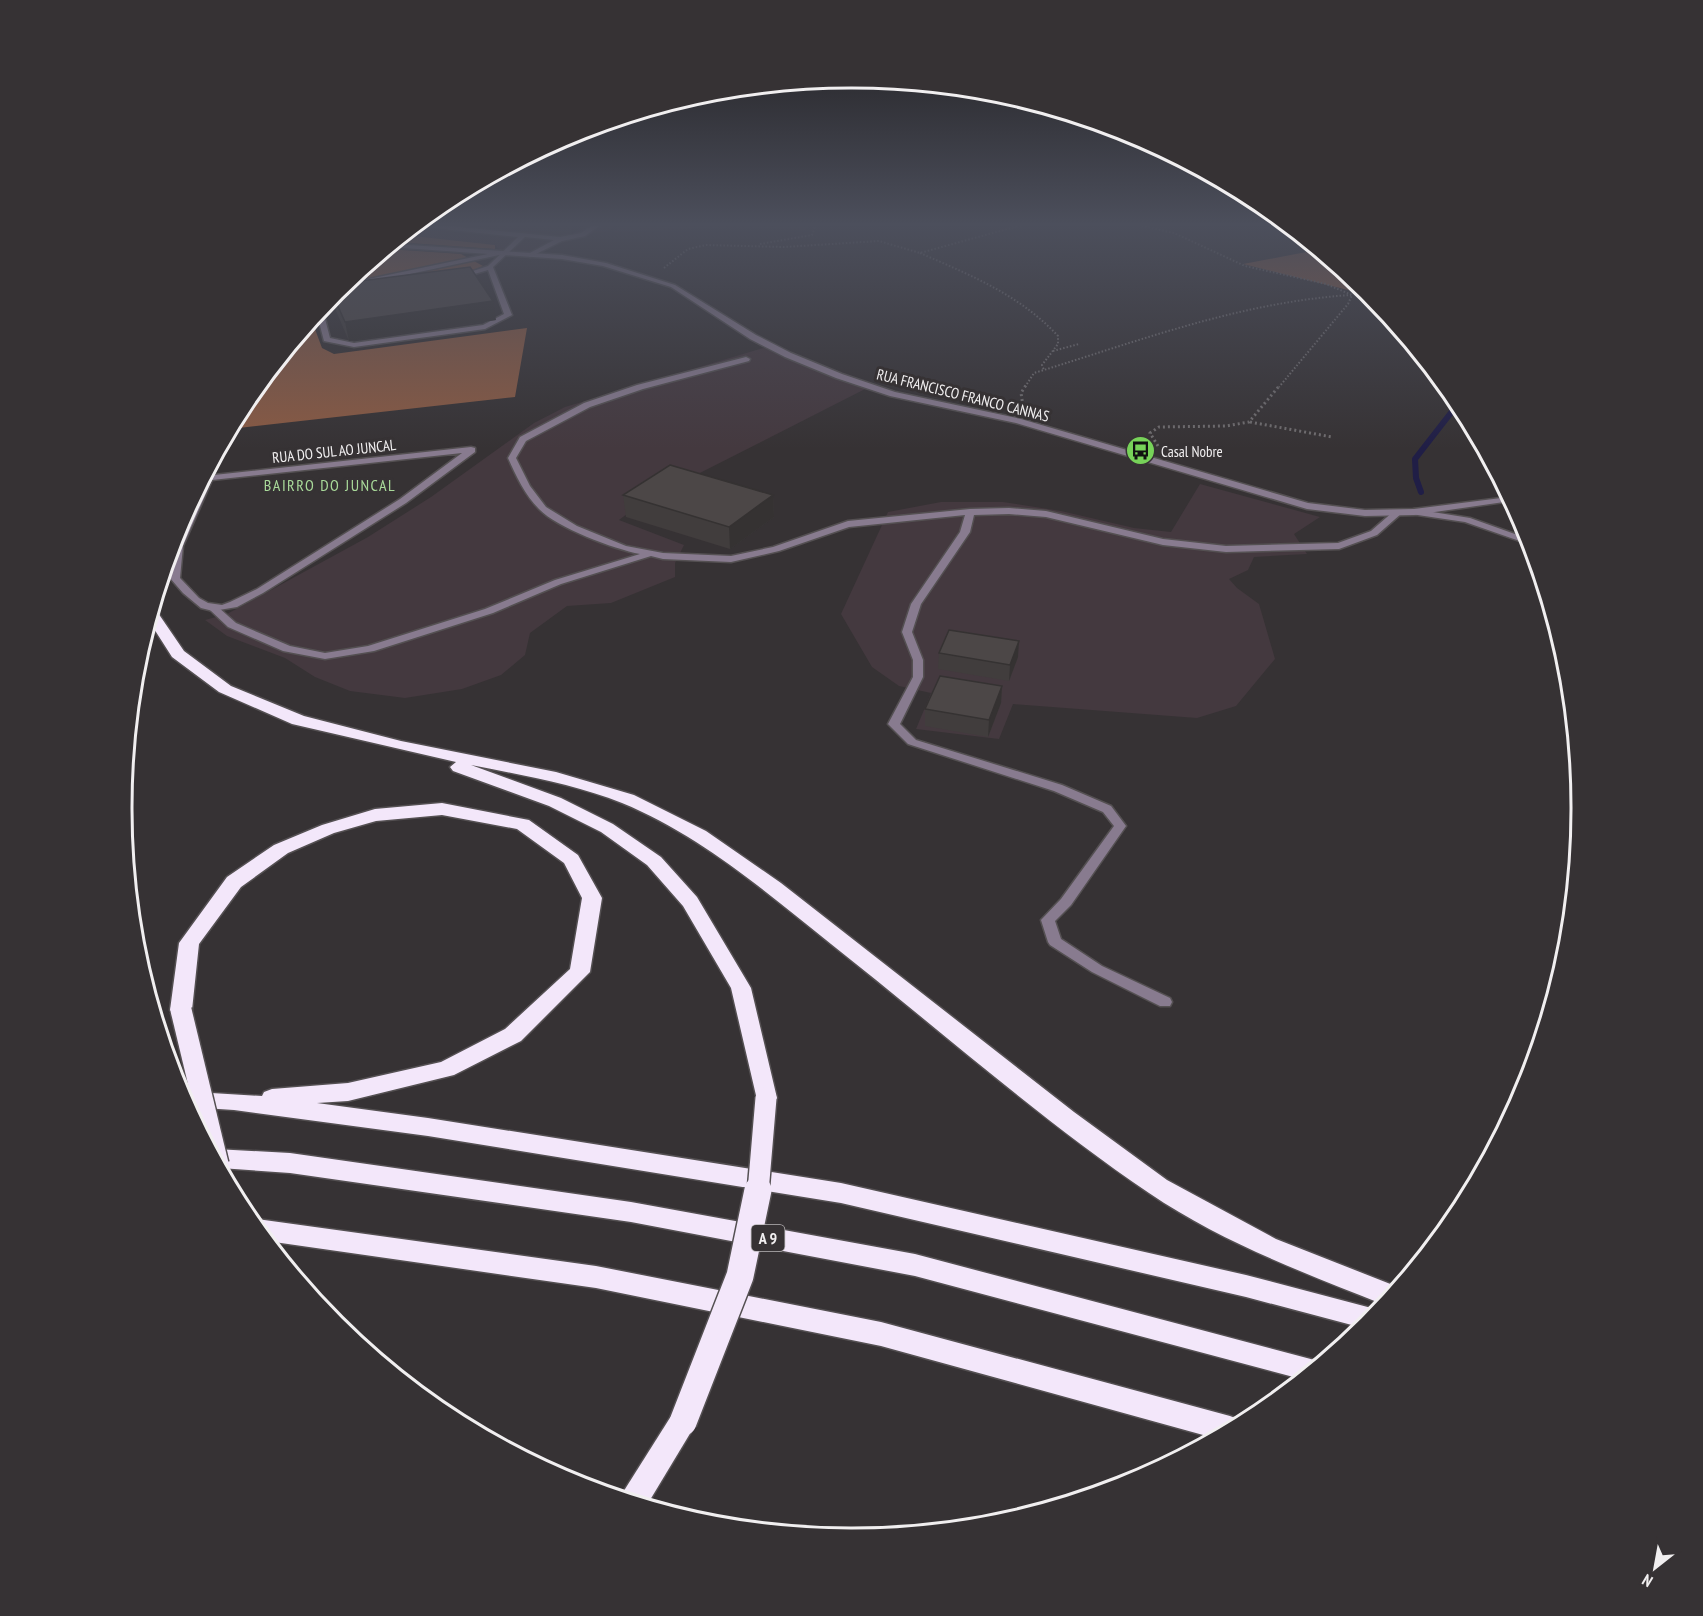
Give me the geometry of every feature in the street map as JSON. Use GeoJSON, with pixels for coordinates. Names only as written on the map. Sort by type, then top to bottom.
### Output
{"type":"FeatureCollection","features":[{"type":"Feature","properties":{"kind":"highway"},"geometry":{"type":"LineString","coordinates":[[157,621],[178,654],[225,690],[298,720],[401,746],[550,776],[628,799],[699,835],[774,888],[1066,1118],[1159,1187],[1267,1247],[1382,1293]]}},
{"type":"Feature","properties":{"kind":"highway"},"geometry":{"type":"LineString","coordinates":[[401,746],[555,802],[607,828],[654,861],[690,902],[741,988],[766,1098],[759,1185],[740,1276],[683,1422],[637,1494]]}},
{"type":"Feature","properties":{"kind":"highway"},"geometry":{"type":"LineString","coordinates":[[211,1136],[181,1010],[189,943],[234,882],[281,849],[328,829],[375,816],[442,808],[523,824],[571,859],[592,898],[580,972],[513,1035],[446,1069],[379,1085],[348,1092],[234,1101]]}},
{"type":"Feature","properties":{"kind":"highway"},"geometry":{"type":"LineString","coordinates":[[194,1099],[234,1101],[496,1137],[841,1193],[1246,1286],[1361,1316]]}},
{"type":"Feature","properties":{"kind":"highway","name":"A 9"},"geometry":{"type":"LineString","coordinates":[[223,1159],[290,1163],[631,1212],[915,1265],[1303,1368]]}},
{"type":"Feature","properties":{"kind":"highway"},"geometry":{"type":"LineString","coordinates":[[270,1231],[596,1277],[881,1334],[1219,1426]]}},
{"type":"Feature","properties":{"kind":"street"},"geometry":{"type":"LineString","coordinates":[[323,321],[327,339],[354,345],[485,327],[508,315],[502,298]]}},
{"type":"Feature","properties":{"kind":"street","name":"RUA FRANCISCO FRANCO CANNAS"},"geometry":{"type":"LineString","coordinates":[[694,298],[779,350],[839,376],[894,394],[1018,420],[1307,506],[1365,513],[1397,513],[1501,500]]}},
{"type":"Feature","properties":{"kind":"street"},"geometry":{"type":"LineString","coordinates":[[746,359],[640,387],[586,405],[523,439],[512,458],[526,487],[543,510],[574,528],[623,548],[651,554],[730,560],[776,549],[848,524],[970,512],[1009,511],[1046,514],[1163,542],[1226,549],[1339,546],[1374,533],[1397,513]]}},
{"type":"Feature","properties":{"kind":"street","name":"RUA DO SUL AO JUNCAL"},"geometry":{"type":"LineString","coordinates":[[212,478],[472,450],[403,501],[260,591],[239,603],[214,609]]}},
{"type":"Feature","properties":{"kind":"street"},"geometry":{"type":"LineString","coordinates":[[970,512],[965,532],[916,604],[907,632],[918,660],[918,677],[894,724],[912,742],[1058,789],[1107,809],[1120,826],[1066,902],[1048,920],[1055,942],[1097,969],[1166,1002]]}},
{"type":"Feature","properties":{"kind":"street"},"geometry":{"type":"LineString","coordinates":[[1414,512],[1467,520],[1518,538]]}},
{"type":"Feature","properties":{"kind":"street"},"geometry":{"type":"LineString","coordinates":[[177,560],[175,578],[195,603],[214,609],[232,625],[287,649],[325,656],[370,649],[489,611],[558,582],[651,554]]}},
{"type":"Feature","properties":{"kind":"path"},"geometry":{"type":"LineString","coordinates":[[1015,298],[1046,320],[1058,336],[1058,344],[1042,365],[1044,370]]}},
{"type":"Feature","properties":{"kind":"path"},"geometry":{"type":"LineString","coordinates":[[1018,420],[1023,408],[1021,393],[1034,374],[1245,309],[1283,300],[1305,298]]}},
{"type":"Feature","properties":{"kind":"path"},"geometry":{"type":"LineString","coordinates":[[1249,422],[1350,298]]}},
{"type":"Feature","properties":{"kind":"path"},"geometry":{"type":"LineString","coordinates":[[1052,351],[1079,344]]}},
{"type":"Feature","properties":{"kind":"path"},"geometry":{"type":"LineString","coordinates":[[1177,469],[1150,433],[1159,427],[1226,426],[1249,422],[1332,437]]}},
{"type":"Feature","properties":{"kind":"shaded area"},"geometry":{"type":"Polygon","coordinates":[[[527,328],[515,397],[241,428],[281,370],[315,329],[322,348],[334,354],[527,328]]]}},
{"type":"Feature","properties":{"kind":"shaded area"},"geometry":{"type":"Polygon","coordinates":[[[770,346],[871,386],[688,479],[664,486],[619,520],[684,545],[675,563],[675,577],[611,603],[567,606],[530,633],[525,655],[501,675],[462,689],[405,698],[350,691],[315,677],[285,658],[227,636],[205,620],[227,614],[368,537],[431,497],[534,423],[565,407],[770,346]]]}},
{"type":"Feature","properties":{"kind":"shaded area"},"geometry":{"type":"Polygon","coordinates":[[[1200,484],[1320,517],[1294,534],[1307,554],[1254,557],[1248,570],[1229,579],[1259,604],[1275,659],[1236,706],[1197,718],[1013,704],[999,739],[916,729],[931,693],[899,686],[872,667],[841,614],[888,512],[941,502],[1003,502],[1061,511],[1134,528],[1171,532],[1200,484]]]}},
{"type":"Feature","properties":{"kind":"building"},"geometry":{"type":"Polygon","coordinates":[[[344,298],[491,298],[493,301],[345,322],[337,305],[344,298]]]}},
{"type":"Feature","properties":{"kind":"building"},"geometry":{"type":"Polygon","coordinates":[[[670,465],[773,495],[729,527],[623,495],[670,465]]]}},
{"type":"Feature","properties":{"kind":"building"},"geometry":{"type":"Polygon","coordinates":[[[949,630],[1019,641],[1010,665],[939,653],[949,630]]]}},
{"type":"Feature","properties":{"kind":"building"},"geometry":{"type":"Polygon","coordinates":[[[940,676],[1002,686],[989,720],[925,709],[940,676]]]}},
{"type":"Feature","properties":{"kind":"waterway"},"geometry":{"type":"LineString","coordinates":[[1421,492],[1416,478],[1415,459],[1452,411]]}},
{"type":"Feature","properties":{"kind":"place","name":"Casal Nobre"},"geometry":{"type":"Point","coordinates":[1140,451]}},
{"type":"Feature","properties":{"kind":"district","name":"BAIRRO DO JUNCAL"},"geometry":{"type":"Point","coordinates":[330,485]}}]}
